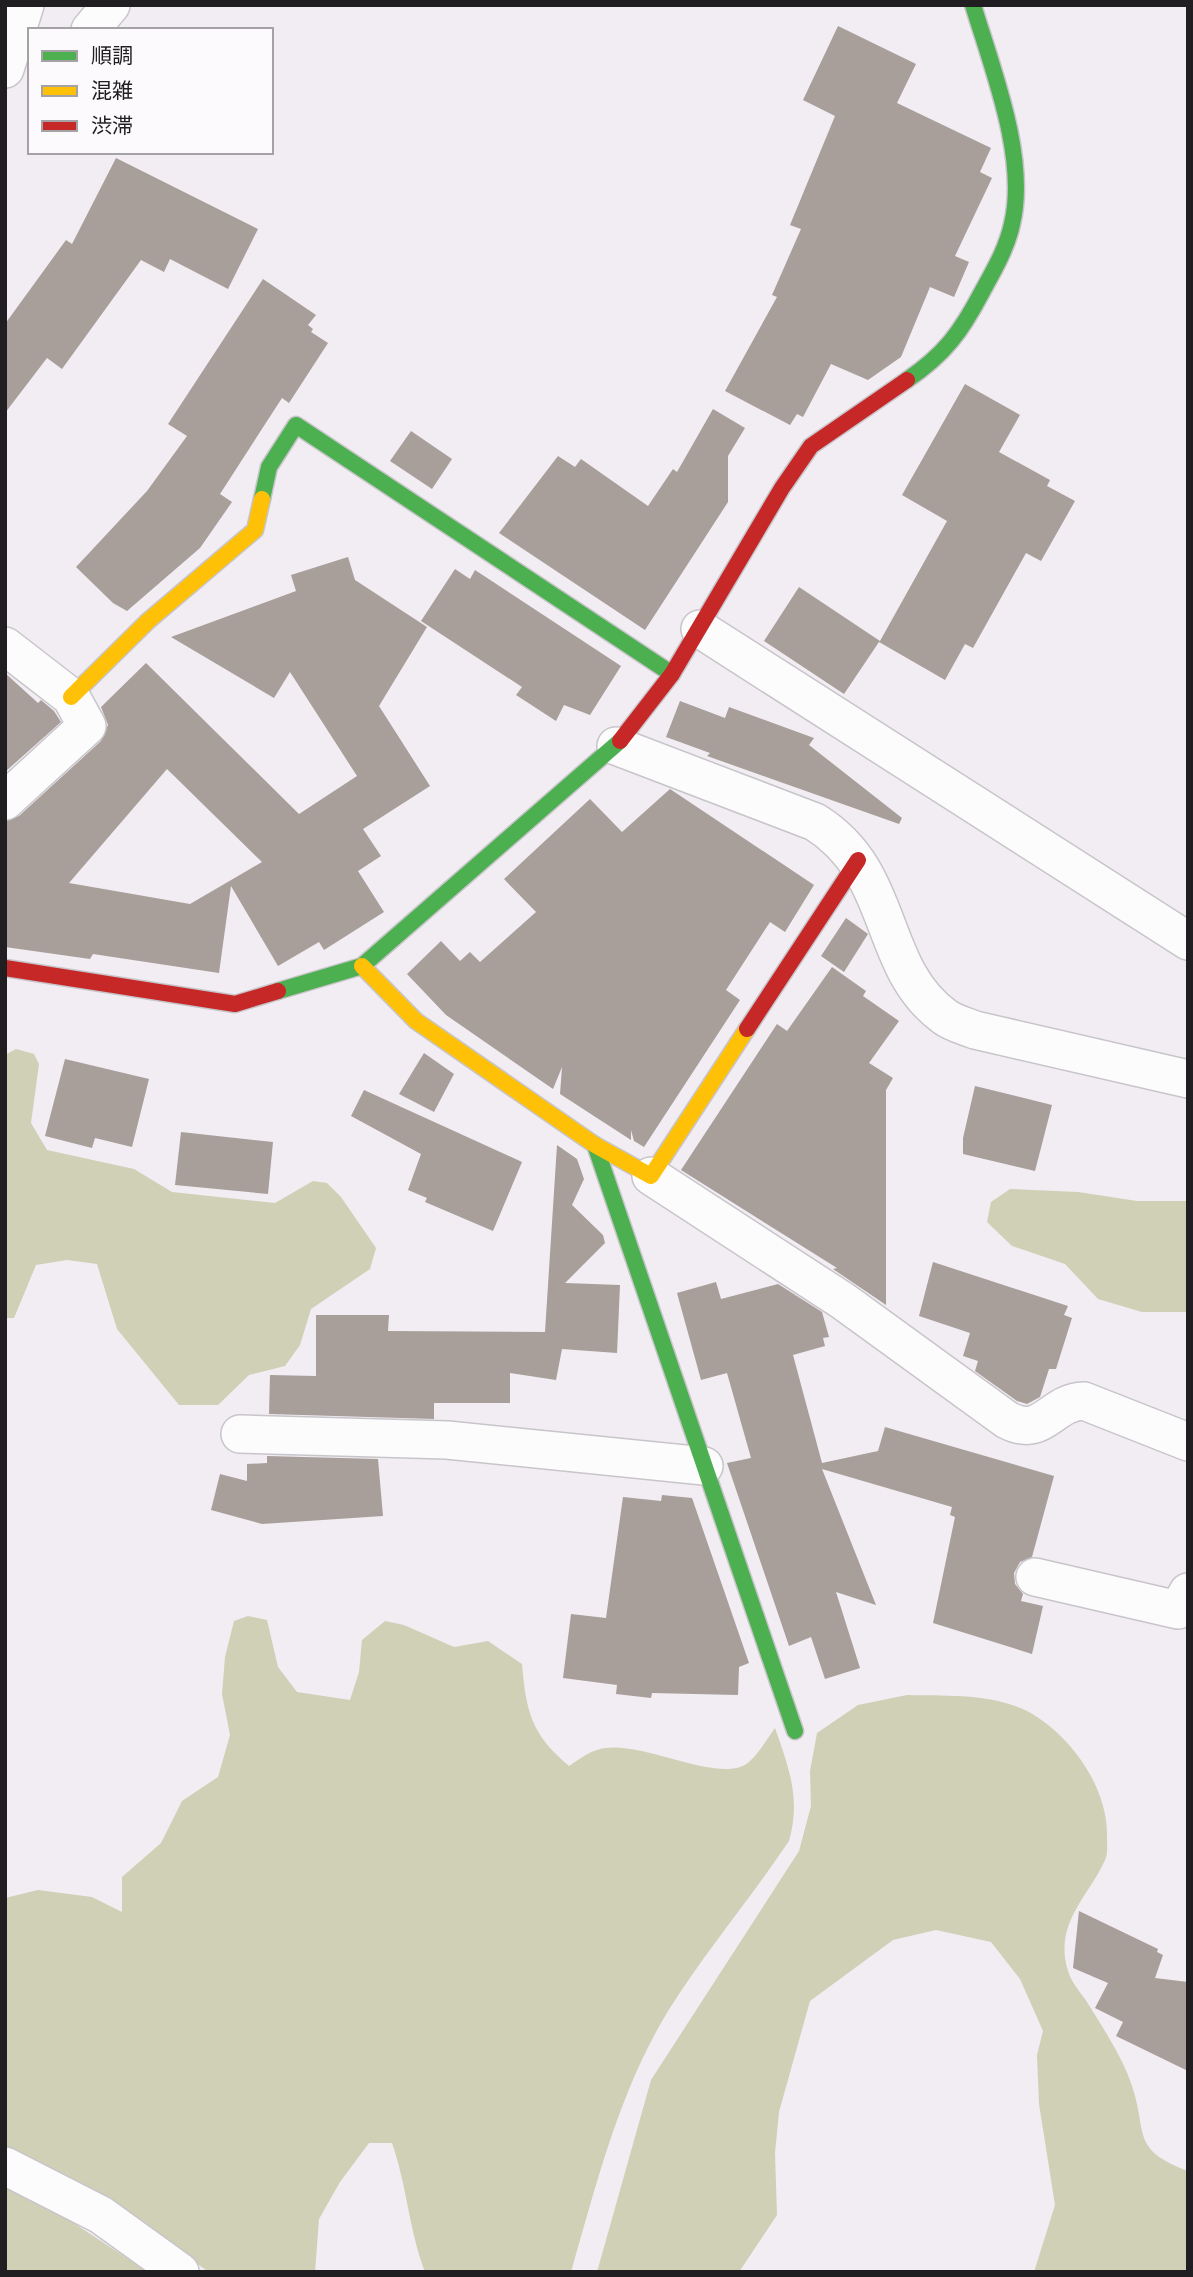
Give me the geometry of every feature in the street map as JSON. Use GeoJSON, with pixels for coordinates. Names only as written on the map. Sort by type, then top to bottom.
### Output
{"type":"FeatureCollection","features":[{"type":"Feature","properties":{"kind":"street"},"geometry":{"type":"LineString","coordinates":[[5,69],[25,5]]}},
{"type":"Feature","properties":{"kind":"street"},"geometry":{"type":"LineString","coordinates":[[92,28],[111,5]]}},
{"type":"Feature","properties":{"kind":"street"},"geometry":{"type":"LineString","coordinates":[[5,968],[235,1004],[362,966],[617,746],[673,674],[782,488],[811,446],[937,359],[962,328],[1001,256],[1013,222],[1015,159],[1010,129],[973,5]]}},
{"type":"Feature","properties":{"kind":"street"},"geometry":{"type":"LineString","coordinates":[[71,697],[148,621],[255,530],[269,467],[296,425],[673,674]]}},
{"type":"Feature","properties":{"kind":"street"},"geometry":{"type":"LineString","coordinates":[[700,629],[1188,941]]}},
{"type":"Feature","properties":{"kind":"street"},"geometry":{"type":"LineString","coordinates":[[5,646],[71,697],[87,726],[5,801]]}},
{"type":"Feature","properties":{"kind":"street"},"geometry":{"type":"LineString","coordinates":[[617,746],[815,822],[835,834],[858,860],[883,911],[905,971],[928,1003],[947,1019],[975,1030],[1188,1079]]}},
{"type":"Feature","properties":{"kind":"street"},"geometry":{"type":"LineString","coordinates":[[651,1175],[858,860]]}},
{"type":"Feature","properties":{"kind":"street"},"geometry":{"type":"LineString","coordinates":[[362,966],[416,1021],[595,1145],[651,1175],[843,1301],[1007,1420],[1021,1427],[1035,1425],[1071,1401],[1084,1401],[1188,1442]]}},
{"type":"Feature","properties":{"kind":"street"},"geometry":{"type":"LineString","coordinates":[[595,1145],[795,1731]]}},
{"type":"Feature","properties":{"kind":"street"},"geometry":{"type":"LineString","coordinates":[[240,1434],[447,1440],[704,1466]]}},
{"type":"Feature","properties":{"kind":"street"},"geometry":{"type":"LineString","coordinates":[[1035,1577],[1178,1610],[1188,1592]]}},
{"type":"Feature","properties":{"kind":"street"},"geometry":{"type":"LineString","coordinates":[[5,2166],[101,2215],[180,2272]]}},
{"type":"Feature","properties":{"kind":"green space"},"geometry":{"type":"Polygon","coordinates":[[[16,1049],[34,1054],[39,1064],[31,1123],[47,1150],[134,1169],[172,1192],[275,1203],[313,1181],[327,1183],[341,1197],[376,1248],[370,1269],[311,1309],[300,1345],[285,1366],[249,1375],[218,1405],[179,1405],[117,1329],[97,1264],[67,1260],[36,1265],[14,1318],[5,1318],[5,1055],[16,1049]]]}},
{"type":"Feature","properties":{"kind":"green space"},"geometry":{"type":"Polygon","coordinates":[[[1010,1189],[1078,1192],[1137,1201],[1188,1201],[1188,1312],[1142,1312],[1098,1299],[1065,1264],[1012,1246],[987,1222],[991,1202],[1010,1189]]]}},
{"type":"Feature","properties":{"kind":"green space"},"geometry":{"type":"Polygon","coordinates":[[[248,1616],[267,1620],[278,1667],[297,1692],[350,1700],[359,1672],[362,1640],[385,1621],[404,1625],[454,1647],[488,1641],[522,1664],[529,1708],[538,1732],[569,1766],[593,1751],[614,1748],[634,1749],[719,1769],[736,1768],[753,1758],[775,1728],[789,1770],[794,1797],[789,1841],[682,1989],[651,2042],[611,2138],[571,2272],[425,2272],[392,2143],[369,2143],[340,2182],[319,2219],[315,2272],[209,2272],[114,2206],[5,2151],[5,1898],[38,1890],[92,1897],[122,1912],[122,1877],[161,1843],[182,1801],[218,1777],[230,1735],[222,1694],[225,1657],[234,1621],[248,1616]]]}},
{"type":"Feature","properties":{"kind":"green space"},"geometry":{"type":"Polygon","coordinates":[[[907,1695],[983,1698],[1027,1711],[1058,1734],[1084,1765],[1094,1782],[1106,1820],[1107,1855],[1069,1925],[1065,1939],[1068,1971],[1128,2075],[1141,2128],[1149,2147],[1170,2163],[1188,2171],[1188,2272],[1034,2272],[1055,2205],[1039,2104],[1037,2055],[1043,2031],[1020,1979],[991,1942],[936,1930],[893,1940],[810,2001],[779,2112],[775,2153],[777,2215],[739,2272],[597,2272],[651,2080],[799,1851],[811,1806],[810,1771],[817,1733],[858,1705],[907,1695]]]}},
{"type":"Feature","properties":{"kind":"green space"},"geometry":{"type":"Polygon","coordinates":[[[5,2183],[28,2193],[148,2272],[5,2272],[5,2183]]]}},
{"type":"Feature","properties":{"kind":"building"},"geometry":{"type":"Polygon","coordinates":[[[838,26],[916,64],[897,103],[991,148],[980,172],[992,178],[955,256],[969,262],[954,297],[930,287],[901,357],[868,380],[831,364],[803,417],[797,414],[790,425],[725,391],[777,297],[772,295],[801,229],[790,225],[835,116],[803,100],[838,26]]]}},
{"type":"Feature","properties":{"kind":"building"},"geometry":{"type":"Polygon","coordinates":[[[116,158],[258,229],[228,289],[170,259],[164,272],[141,260],[62,369],[47,358],[5,413],[5,324],[66,240],[72,244],[116,158]]]}},
{"type":"Feature","properties":{"kind":"building"},"geometry":{"type":"Polygon","coordinates":[[[263,279],[316,315],[308,325],[313,329],[311,332],[328,343],[289,403],[282,398],[220,494],[232,502],[200,548],[127,611],[113,603],[76,567],[147,491],[187,436],[168,424],[263,279]]]}},
{"type":"Feature","properties":{"kind":"building"},"geometry":{"type":"Polygon","coordinates":[[[965,384],[1020,415],[999,452],[1050,480],[1047,486],[1075,501],[1041,561],[1026,553],[973,648],[965,644],[945,680],[879,642],[844,694],[764,641],[799,587],[880,641],[947,521],[902,495],[965,384]]]}},
{"type":"Feature","properties":{"kind":"building"},"geometry":{"type":"Polygon","coordinates":[[[713,409],[745,428],[728,456],[728,502],[645,630],[499,533],[558,456],[575,467],[581,459],[648,506],[673,469],[677,472],[713,409]]]}},
{"type":"Feature","properties":{"kind":"building"},"geometry":{"type":"Polygon","coordinates":[[[411,431],[452,459],[432,489],[390,461],[411,431]]]}},
{"type":"Feature","properties":{"kind":"building"},"geometry":{"type":"Polygon","coordinates":[[[348,557],[355,580],[427,627],[379,706],[430,786],[363,829],[381,856],[358,871],[384,912],[324,950],[319,942],[278,966],[231,886],[219,973],[93,954],[90,959],[5,947],[5,821],[19,816],[101,741],[108,725],[101,707],[146,663],[299,814],[357,776],[290,672],[274,698],[171,637],[296,591],[291,575],[348,557]],[[167,769],[69,883],[190,904],[262,862],[167,769]]]}},
{"type":"Feature","properties":{"kind":"building"},"geometry":{"type":"Polygon","coordinates":[[[455,569],[470,579],[475,570],[621,666],[590,715],[564,705],[556,721],[516,695],[522,687],[421,621],[455,569]]]}},
{"type":"Feature","properties":{"kind":"building"},"geometry":{"type":"Polygon","coordinates":[[[5,673],[38,703],[41,700],[54,711],[61,722],[5,772],[5,673]]]}},
{"type":"Feature","properties":{"kind":"building"},"geometry":{"type":"Polygon","coordinates":[[[680,701],[725,718],[729,707],[814,738],[809,745],[902,818],[899,824],[707,756],[710,753],[666,737],[680,701]]]}},
{"type":"Feature","properties":{"kind":"building"},"geometry":{"type":"Polygon","coordinates":[[[670,789],[814,885],[785,932],[770,922],[726,990],[740,1000],[644,1147],[634,1141],[631,1130],[631,1140],[560,1094],[562,1067],[553,1089],[446,1015],[407,974],[441,941],[460,961],[470,952],[480,962],[536,912],[504,879],[590,799],[622,832],[670,789]]]}},
{"type":"Feature","properties":{"kind":"building"},"geometry":{"type":"Polygon","coordinates":[[[846,918],[868,934],[844,972],[821,956],[846,918]]]}},
{"type":"Feature","properties":{"kind":"building"},"geometry":{"type":"Polygon","coordinates":[[[832,967],[866,991],[863,996],[899,1021],[869,1063],[893,1078],[886,1090],[886,1305],[833,1269],[837,1268],[681,1170],[777,1024],[787,1031],[832,967]]]}},
{"type":"Feature","properties":{"kind":"building"},"geometry":{"type":"Polygon","coordinates":[[[424,1053],[454,1074],[434,1112],[399,1094],[424,1053]]]}},
{"type":"Feature","properties":{"kind":"building"},"geometry":{"type":"Polygon","coordinates":[[[65,1059],[149,1079],[132,1147],[95,1138],[92,1148],[45,1136],[65,1059]]]}},
{"type":"Feature","properties":{"kind":"building"},"geometry":{"type":"Polygon","coordinates":[[[975,1086],[1052,1105],[1035,1171],[963,1154],[963,1138],[975,1086]]]}},
{"type":"Feature","properties":{"kind":"building"},"geometry":{"type":"Polygon","coordinates":[[[364,1090],[522,1162],[493,1231],[425,1202],[427,1198],[408,1190],[421,1154],[351,1116],[364,1090]]]}},
{"type":"Feature","properties":{"kind":"building"},"geometry":{"type":"Polygon","coordinates":[[[181,1132],[273,1142],[268,1194],[175,1185],[181,1132]]]}},
{"type":"Feature","properties":{"kind":"building"},"geometry":{"type":"Polygon","coordinates":[[[557,1145],[577,1159],[584,1179],[572,1205],[603,1235],[605,1243],[565,1283],[620,1285],[617,1353],[562,1349],[556,1380],[510,1373],[510,1403],[434,1403],[434,1419],[269,1414],[270,1375],[316,1376],[316,1315],[389,1315],[388,1331],[545,1332],[557,1145]]]}},
{"type":"Feature","properties":{"kind":"building"},"geometry":{"type":"Polygon","coordinates":[[[933,1262],[1068,1306],[1064,1315],[1072,1318],[1056,1369],[1049,1369],[1040,1397],[1027,1404],[1017,1401],[975,1371],[978,1361],[963,1356],[970,1333],[919,1316],[933,1262]]]}},
{"type":"Feature","properties":{"kind":"building"},"geometry":{"type":"Polygon","coordinates":[[[716,1282],[721,1299],[778,1284],[822,1312],[829,1337],[823,1338],[825,1346],[793,1355],[822,1463],[878,1451],[885,1427],[1054,1476],[1032,1557],[1020,1562],[1014,1573],[1015,1584],[1023,1594],[1021,1601],[1043,1606],[1032,1654],[933,1623],[955,1517],[950,1515],[952,1507],[822,1469],[876,1605],[836,1592],[860,1668],[825,1679],[811,1637],[789,1646],[727,1463],[751,1458],[727,1373],[701,1380],[677,1293],[716,1282]]]}},
{"type":"Feature","properties":{"kind":"building"},"geometry":{"type":"Polygon","coordinates":[[[267,1456],[378,1459],[383,1516],[262,1524],[211,1510],[220,1474],[247,1481],[247,1464],[267,1463],[267,1456]]]}},
{"type":"Feature","properties":{"kind":"building"},"geometry":{"type":"Polygon","coordinates":[[[662,1495],[692,1498],[749,1663],[739,1667],[738,1695],[652,1693],[651,1698],[616,1694],[617,1685],[563,1678],[571,1614],[606,1618],[623,1497],[661,1501],[662,1495]]]}},
{"type":"Feature","properties":{"kind":"building"},"geometry":{"type":"Polygon","coordinates":[[[1079,1911],[1158,1949],[1157,1952],[1163,1955],[1155,1978],[1188,1982],[1188,2071],[1116,2036],[1123,2022],[1095,2008],[1108,1983],[1073,1968],[1079,1911]]]}},
{"type":"Feature","properties":{"kind":"traffic: fast"},"geometry":{"type":"LineString","coordinates":[[907,380],[932,361],[959,331],[1000,259],[1012,224],[1016,198],[1012,142],[1006,113],[973,5]]}},
{"type":"Feature","properties":{"kind":"traffic: fast"},"geometry":{"type":"LineString","coordinates":[[262,499],[269,467],[296,425],[672,674]]}},
{"type":"Feature","properties":{"kind":"traffic: fast"},"geometry":{"type":"LineString","coordinates":[[278,991],[362,966],[620,741]]}},
{"type":"Feature","properties":{"kind":"traffic: fast"},"geometry":{"type":"LineString","coordinates":[[595,1145],[795,1731]]}},
{"type":"Feature","properties":{"kind":"traffic: slow"},"geometry":{"type":"LineString","coordinates":[[71,697],[148,621],[255,530],[262,499]]}},
{"type":"Feature","properties":{"kind":"traffic: slow"},"geometry":{"type":"LineString","coordinates":[[362,966],[416,1021],[595,1145],[651,1176],[747,1029]]}},
{"type":"Feature","properties":{"kind":"traffic: jam"},"geometry":{"type":"LineString","coordinates":[[620,741],[672,674],[782,488],[811,446],[907,380]]}},
{"type":"Feature","properties":{"kind":"traffic: jam"},"geometry":{"type":"LineString","coordinates":[[747,1029],[858,860]]}},
{"type":"Feature","properties":{"kind":"traffic: jam"},"geometry":{"type":"LineString","coordinates":[[5,968],[235,1004],[278,991]]}}]}
